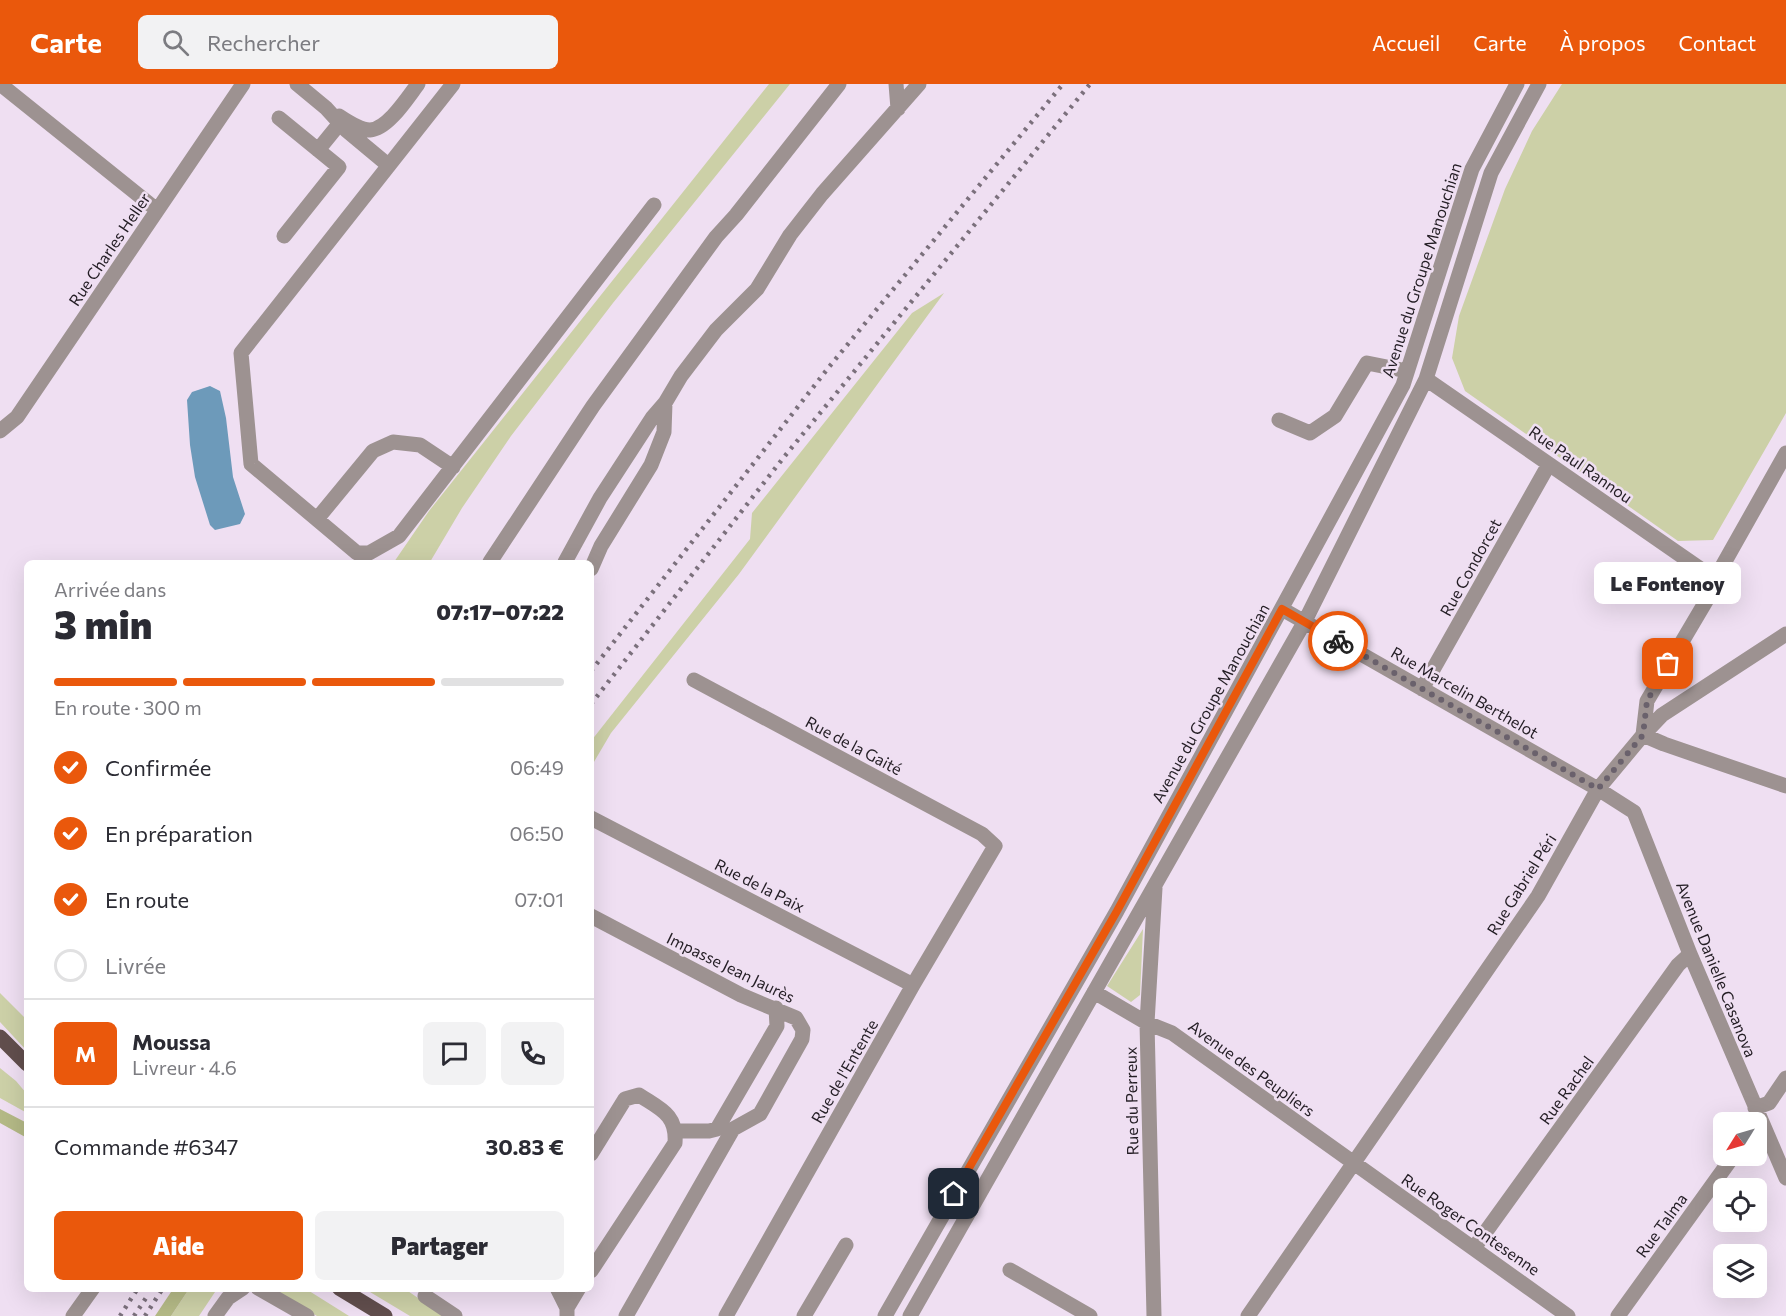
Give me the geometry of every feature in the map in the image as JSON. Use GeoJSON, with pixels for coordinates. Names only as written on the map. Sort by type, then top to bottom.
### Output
{"type":"FeatureCollection","features":[{"type":"Feature","properties":{"kind":"main road"},"geometry":{"type":"LineString","coordinates":[[0,1036],[24,1061]]}},
{"type":"Feature","properties":{"kind":"main road"},"geometry":{"type":"LineString","coordinates":[[346,1292],[385,1316]]}},
{"type":"Feature","properties":{"kind":"street"},"geometry":{"type":"LineString","coordinates":[[0,84],[157,210]]}},
{"type":"Feature","properties":{"kind":"street","name":"Rue Charles Heller"},"geometry":{"type":"LineString","coordinates":[[0,431],[17,417],[243,84]]}},
{"type":"Feature","properties":{"kind":"street"},"geometry":{"type":"LineString","coordinates":[[326,108],[370,130],[380,127],[398,110],[418,84]]}},
{"type":"Feature","properties":{"kind":"street"},"geometry":{"type":"LineString","coordinates":[[453,84],[241,353],[251,464],[357,553],[369,553],[399,536],[654,205]]}},
{"type":"Feature","properties":{"kind":"street"},"geometry":{"type":"LineString","coordinates":[[491,560],[593,406],[716,237],[736,215],[839,84]]}},
{"type":"Feature","properties":{"kind":"street"},"geometry":{"type":"LineString","coordinates":[[896,84],[898,109]]}},
{"type":"Feature","properties":{"kind":"street"},"geometry":{"type":"LineString","coordinates":[[566,560],[600,498],[681,376],[716,330],[757,289],[790,236],[822,194],[919,84]]}},
{"type":"Feature","properties":{"kind":"street","name":"Avenue du Groupe Manouchian"},"geometry":{"type":"LineString","coordinates":[[885,1316],[1117,911],[1403,385],[1472,169],[1517,84]]}},
{"type":"Feature","properties":{"kind":"street"},"geometry":{"type":"LineString","coordinates":[[910,1316],[1305,621],[1426,379],[1491,173],[1539,84]]}},
{"type":"Feature","properties":{"kind":"street"},"geometry":{"type":"LineString","coordinates":[[308,87],[340,123],[388,165]]}},
{"type":"Feature","properties":{"kind":"street"},"geometry":{"type":"LineString","coordinates":[[279,118],[339,167],[284,236]]}},
{"type":"Feature","properties":{"kind":"street"},"geometry":{"type":"LineString","coordinates":[[318,150],[340,123]]}},
{"type":"Feature","properties":{"kind":"street"},"geometry":{"type":"LineString","coordinates":[[1279,420],[1310,433],[1335,416],[1367,363],[1407,371]]}},
{"type":"Feature","properties":{"kind":"street","name":"Rue Paul Rannou"},"geometry":{"type":"LineString","coordinates":[[1426,379],[1715,579]]}},
{"type":"Feature","properties":{"kind":"street"},"geometry":{"type":"LineString","coordinates":[[594,561],[601,546],[651,465],[664,432],[665,403]]}},
{"type":"Feature","properties":{"kind":"street"},"geometry":{"type":"LineString","coordinates":[[317,519],[373,452],[393,442],[420,445],[453,466]]}},
{"type":"Feature","properties":{"kind":"street"},"geometry":{"type":"LineString","coordinates":[[1786,453],[1715,579],[1712,591],[1647,701],[1643,735],[1786,786]]}},
{"type":"Feature","properties":{"kind":"street","name":"Rue Condorcet"},"geometry":{"type":"LineString","coordinates":[[1422,689],[1549,464]]}},
{"type":"Feature","properties":{"kind":"street","name":"Rue Marcelin Berthelot"},"geometry":{"type":"LineString","coordinates":[[1282,609],[1598,789]]}},
{"type":"Feature","properties":{"kind":"street","name":"Rue Gabriel Péri"},"geometry":{"type":"LineString","coordinates":[[1256,1313],[1352,1163],[1538,896],[1598,789],[1662,715],[1786,634]]}},
{"type":"Feature","properties":{"kind":"street","name":"Rue de la Gaité"},"geometry":{"type":"LineString","coordinates":[[693,680],[982,834],[995,846]]}},
{"type":"Feature","properties":{"kind":"street","name":"Avenue Danielle Casanova"},"geometry":{"type":"LineString","coordinates":[[1598,789],[1634,812],[1755,1112]]}},
{"type":"Feature","properties":{"kind":"street","name":"Rue de la Paix"},"geometry":{"type":"LineString","coordinates":[[594,820],[913,985]]}},
{"type":"Feature","properties":{"kind":"street","name":"Rue de l'Entente"},"geometry":{"type":"LineString","coordinates":[[726,1316],[913,985],[995,846]]}},
{"type":"Feature","properties":{"kind":"street","name":"Rue du Perreux"},"geometry":{"type":"LineString","coordinates":[[1154,1316],[1147,1023],[1155,885]]}},
{"type":"Feature","properties":{"kind":"street","name":"Impasse Jean Jaurès"},"geometry":{"type":"LineString","coordinates":[[594,918],[741,995],[796,1018],[803,1030],[802,1039],[760,1114],[733,1129],[626,1316]]}},
{"type":"Feature","properties":{"kind":"street","name":"Rue Rachel"},"geometry":{"type":"LineString","coordinates":[[1474,1248],[1678,965],[1690,954]]}},
{"type":"Feature","properties":{"kind":"street","name":"Avenue des Peupliers"},"geometry":{"type":"LineString","coordinates":[[1094,993],[1147,1023],[1172,1033],[1352,1163]]}},
{"type":"Feature","properties":{"kind":"street"},"geometry":{"type":"LineString","coordinates":[[676,1131],[717,1129],[777,1026],[776,1008]]}},
{"type":"Feature","properties":{"kind":"street"},"geometry":{"type":"LineString","coordinates":[[1760,1112],[1786,1078]]}},
{"type":"Feature","properties":{"kind":"street"},"geometry":{"type":"LineString","coordinates":[[594,1149],[625,1099],[639,1095],[669,1115],[676,1131],[675,1143],[594,1266]]}},
{"type":"Feature","properties":{"kind":"street","name":"Avenue Danielle Casanova"},"geometry":{"type":"LineString","coordinates":[[1767,1137],[1786,1178]]}},
{"type":"Feature","properties":{"kind":"street","name":"Rue Roger Contesenne"},"geometry":{"type":"LineString","coordinates":[[1352,1163],[1568,1316]]}},
{"type":"Feature","properties":{"kind":"street","name":"Rue Talma"},"geometry":{"type":"LineString","coordinates":[[1618,1316],[1726,1166]]}},
{"type":"Feature","properties":{"kind":"street"},"geometry":{"type":"LineString","coordinates":[[804,1316],[846,1245]]}},
{"type":"Feature","properties":{"kind":"street"},"geometry":{"type":"LineString","coordinates":[[1010,1270],[1090,1316]]}},
{"type":"Feature","properties":{"kind":"street"},"geometry":{"type":"LineString","coordinates":[[74,1316],[90,1292]]}},
{"type":"Feature","properties":{"kind":"street"},"geometry":{"type":"LineString","coordinates":[[215,1316],[228,1298],[237,1292]]}},
{"type":"Feature","properties":{"kind":"street"},"geometry":{"type":"LineString","coordinates":[[265,1292],[308,1316]]}},
{"type":"Feature","properties":{"kind":"street"},"geometry":{"type":"LineString","coordinates":[[559,1292],[567,1312]]}},
{"type":"Feature","properties":{"kind":"street"},"geometry":{"type":"LineString","coordinates":[[567,1312],[577,1292]]}},
{"type":"Feature","properties":{"kind":"street"},"geometry":{"type":"LineString","coordinates":[[425,1296],[455,1316]]}},
{"type":"Feature","properties":{"kind":"green space"},"geometry":{"type":"Polygon","coordinates":[[[769,84],[790,84],[613,303],[511,436],[462,508],[431,560],[395,560],[429,511],[769,84]]]}},
{"type":"Feature","properties":{"kind":"green space"},"geometry":{"type":"Polygon","coordinates":[[[1562,84],[1786,84],[1786,413],[1713,540],[1678,541],[1465,391],[1452,358],[1459,316],[1505,189],[1532,131],[1562,84]]]}},
{"type":"Feature","properties":{"kind":"green space"},"geometry":{"type":"Polygon","coordinates":[[[944,293],[739,574],[611,733],[594,762],[594,737],[750,539],[752,513],[912,313],[944,293]]]}},
{"type":"Feature","properties":{"kind":"green space"},"geometry":{"type":"Polygon","coordinates":[[[1143,929],[1140,995],[1131,1002],[1107,986],[1143,929]]]}},
{"type":"Feature","properties":{"kind":"green space"},"geometry":{"type":"Polygon","coordinates":[[[0,993],[24,1017],[24,1048],[0,1022],[0,993]]]}},
{"type":"Feature","properties":{"kind":"green space"},"geometry":{"type":"Polygon","coordinates":[[[0,1068],[24,1090],[24,1111],[0,1098],[0,1068]]]}},
{"type":"Feature","properties":{"kind":"green space"},"geometry":{"type":"Polygon","coordinates":[[[0,1109],[24,1121],[24,1136],[0,1123],[0,1109]]]}},
{"type":"Feature","properties":{"kind":"green space"},"geometry":{"type":"Polygon","coordinates":[[[171,1292],[187,1292],[171,1316],[155,1316],[171,1292]]]}},
{"type":"Feature","properties":{"kind":"green space"},"geometry":{"type":"Polygon","coordinates":[[[187,1292],[215,1292],[199,1316],[171,1316],[187,1292]]]}},
{"type":"Feature","properties":{"kind":"green space"},"geometry":{"type":"Polygon","coordinates":[[[275,1292],[311,1292],[349,1316],[317,1316],[275,1292]]]}},
{"type":"Feature","properties":{"kind":"green space"},"geometry":{"type":"Polygon","coordinates":[[[370,1292],[409,1292],[444,1316],[410,1316],[370,1292]]]}},
{"type":"Feature","properties":{"kind":"water"},"geometry":{"type":"Polygon","coordinates":[[[210,386],[220,391],[226,418],[233,477],[245,514],[240,524],[215,530],[210,525],[195,477],[187,400],[192,392],[210,386]]]}},
{"type":"Feature","properties":{"kind":"railway"},"geometry":{"type":"LineString","coordinates":[[594,667],[829,367],[1063,84]]}},
{"type":"Feature","properties":{"kind":"railway"},"geometry":{"type":"LineString","coordinates":[[594,700],[784,457],[1090,84]]}},
{"type":"Feature","properties":{"kind":"railway"},"geometry":{"type":"LineString","coordinates":[[120,1316],[135,1292]]}},
{"type":"Feature","properties":{"kind":"railway"},"geometry":{"type":"LineString","coordinates":[[145,1316],[160,1292]]}},
{"type":"Feature","properties":{"kind":"railway"},"geometry":{"type":"LineString","coordinates":[[134,1316],[146,1298]]}},
{"type":"Feature","properties":{"kind":"way so far"},"geometry":{"type":"LineString","coordinates":[[1338,641],[1598,789],[1643,735],[1647,701],[1668,664]]}},
{"type":"Feature","properties":{"kind":"place","name":"Le Fontenoy"},"geometry":{"type":"Point","coordinates":[1668,664]}},
{"type":"Feature","properties":{"kind":"route"},"geometry":{"type":"LineString","coordinates":[[954,1194],[1117,911],[1282,609],[1338,641]]}}]}
